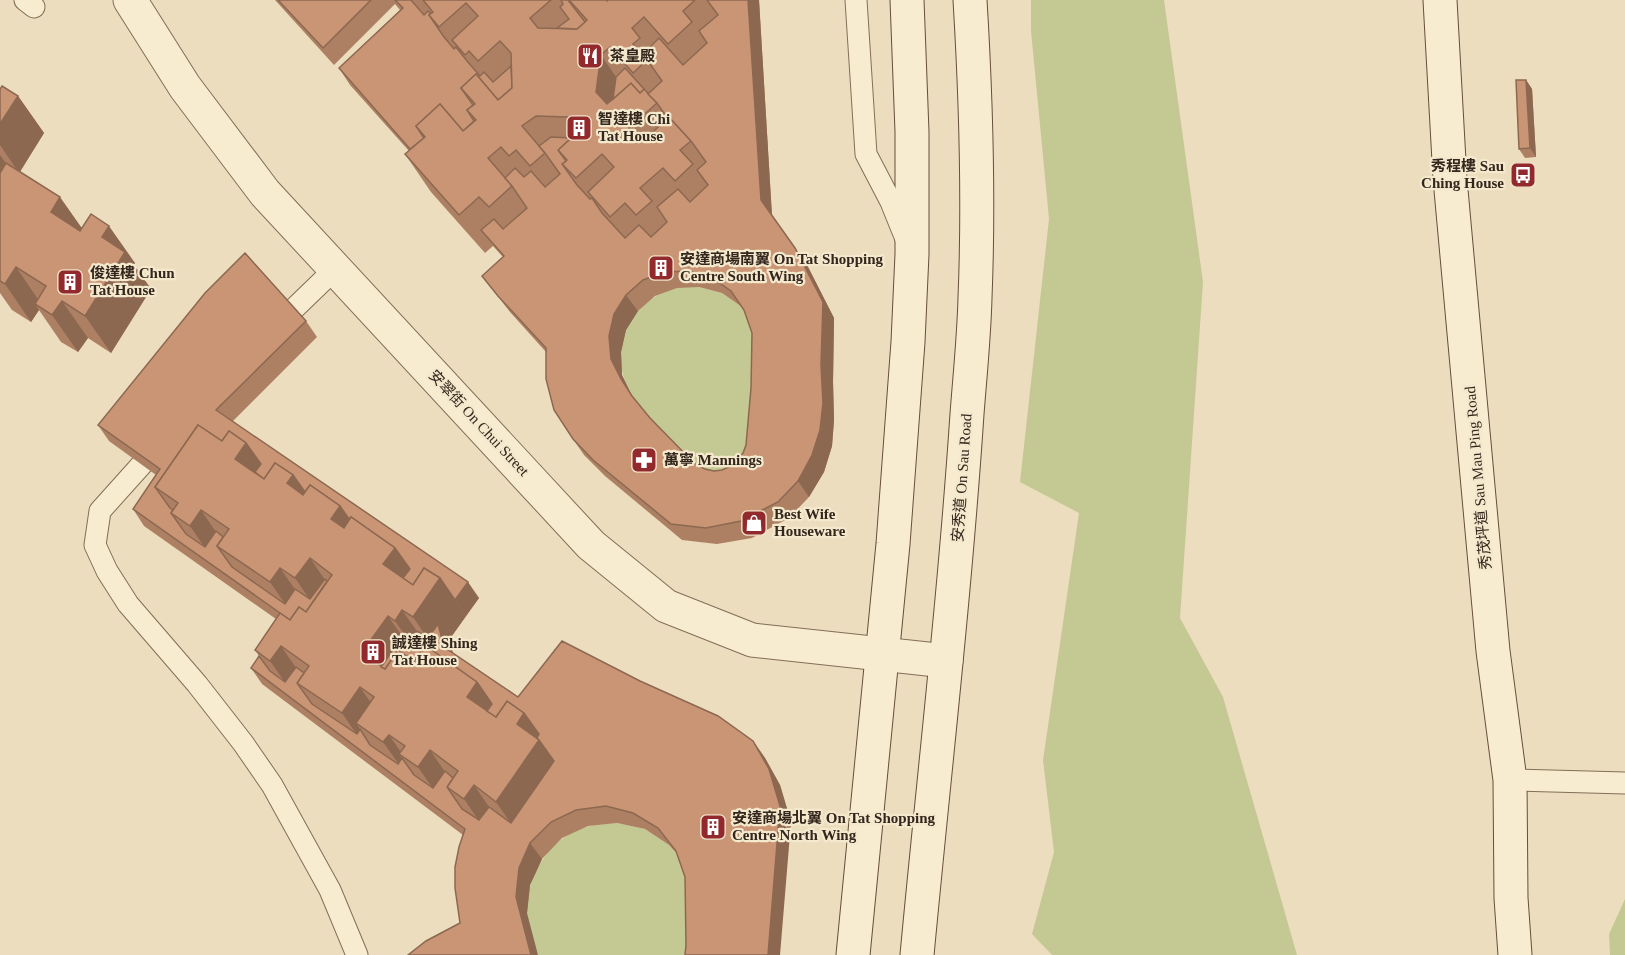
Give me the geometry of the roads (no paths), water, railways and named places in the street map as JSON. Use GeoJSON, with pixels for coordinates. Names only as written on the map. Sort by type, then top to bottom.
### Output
{"type":"FeatureCollection","features":[{"type":"Feature","properties":{"kind":"main road","name":"安翠街 On Chui Street"},"geometry":{"type":"LineString","coordinates":[[130,0],[185,87],[265,193],[591,545],[666,606],[752,640],[946,662]]}},
{"type":"Feature","properties":{"kind":"main road"},"geometry":{"type":"LineString","coordinates":[[854,955],[893,544],[905,378],[912,254],[912,132],[908,0]]}},
{"type":"Feature","properties":{"kind":"main road","name":"安秀道 On Sau Road"},"geometry":{"type":"LineString","coordinates":[[917,955],[960,522],[975,300],[977,223],[974,51],[970,0]]}},
{"type":"Feature","properties":{"kind":"main road","name":"秀茂坪道 Sau Mau Ping Road"},"geometry":{"type":"LineString","coordinates":[[1440,0],[1451,191],[1493,651],[1510,780],[1511,898],[1515,955]]}},
{"type":"Feature","properties":{"kind":"lane"},"geometry":{"type":"LineString","coordinates":[[856,0],[866,154],[891,202],[912,254]]}},
{"type":"Feature","properties":{"kind":"lane"},"geometry":{"type":"LineString","coordinates":[[261,341],[335,269]]}},
{"type":"Feature","properties":{"kind":"lane"},"geometry":{"type":"LineString","coordinates":[[171,432],[100,511],[95,545],[107,571],[128,604],[197,684],[272,785],[330,890],[357,955]]}},
{"type":"Feature","properties":{"kind":"lane"},"geometry":{"type":"LineString","coordinates":[[1510,780],[1625,783]]}},
{"type":"Feature","properties":{"kind":"place","name":"茶皇殿"},"geometry":{"type":"Point","coordinates":[590,56]}},
{"type":"Feature","properties":{"kind":"place","name":"智達樓 Chi Tat House"},"geometry":{"type":"Point","coordinates":[579,128]}},
{"type":"Feature","properties":{"kind":"place","name":"秀程樓 Sau Ching House"},"geometry":{"type":"Point","coordinates":[1523,175]}},
{"type":"Feature","properties":{"kind":"place","name":"安達商場南翼 On Tat Shopping Centre South Wing"},"geometry":{"type":"Point","coordinates":[661,268]}},
{"type":"Feature","properties":{"kind":"place","name":"俊達樓 Chun Tat House"},"geometry":{"type":"Point","coordinates":[70,282]}},
{"type":"Feature","properties":{"kind":"place","name":"萬寧 Mannings"},"geometry":{"type":"Point","coordinates":[644,460]}},
{"type":"Feature","properties":{"kind":"place","name":"Best Wife Houseware"},"geometry":{"type":"Point","coordinates":[754,523]}},
{"type":"Feature","properties":{"kind":"place","name":"誠達樓 Shing Tat House"},"geometry":{"type":"Point","coordinates":[373,652]}},
{"type":"Feature","properties":{"kind":"place","name":"安達商場北翼 On Tat Shopping Centre North Wing"},"geometry":{"type":"Point","coordinates":[713,827]}}]}
